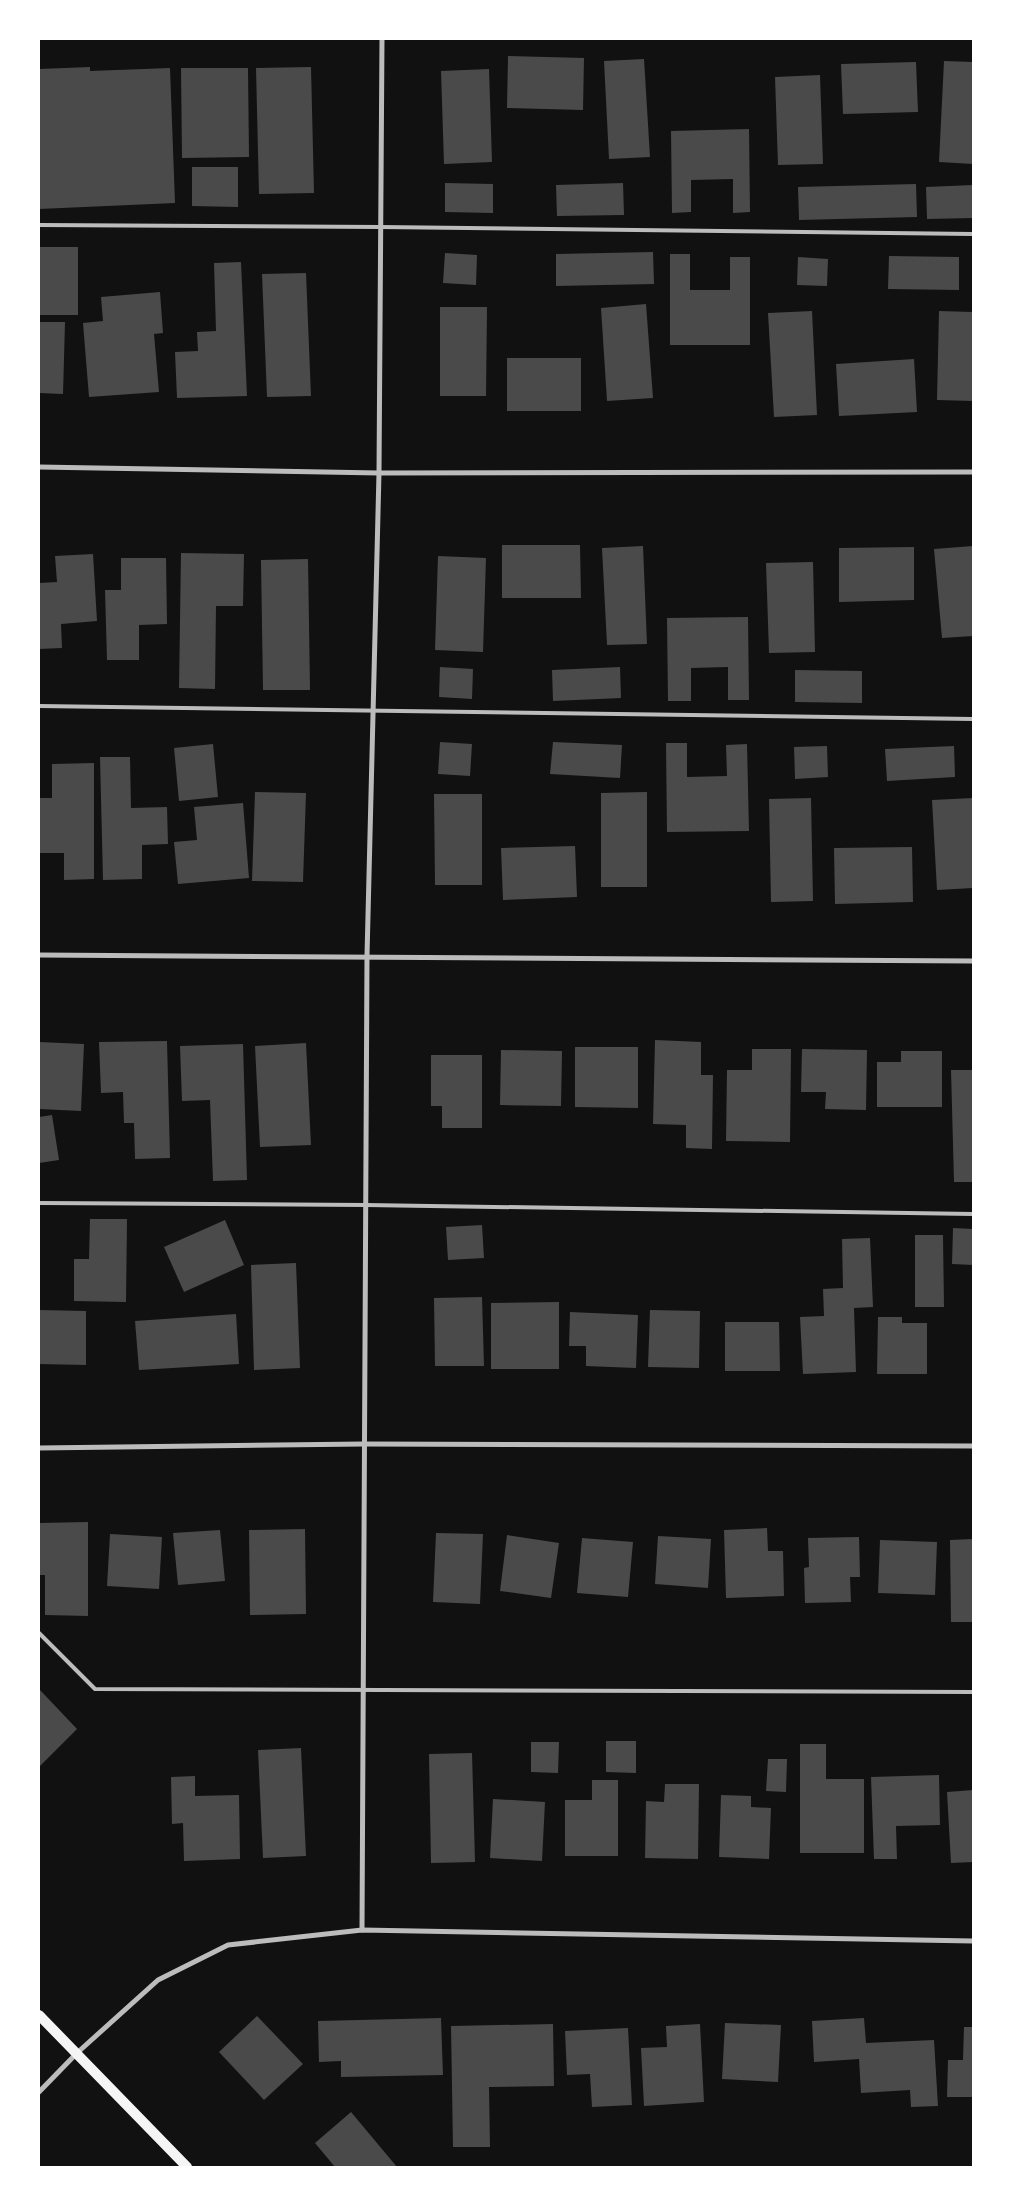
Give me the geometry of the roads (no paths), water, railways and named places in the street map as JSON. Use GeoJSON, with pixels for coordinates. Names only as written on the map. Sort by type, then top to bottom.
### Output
{"type":"FeatureCollection","features":[{"type":"Feature","properties":{"kind":"main road"},"geometry":{"type":"LineString","coordinates":[[39,2015],[187,2167]]}},
{"type":"Feature","properties":{"kind":"street"},"geometry":{"type":"LineString","coordinates":[[362,1930],[367,956],[379,473],[382,39]]}},
{"type":"Feature","properties":{"kind":"street"},"geometry":{"type":"LineString","coordinates":[[39,467],[379,473],[973,472]]}},
{"type":"Feature","properties":{"kind":"street"},"geometry":{"type":"LineString","coordinates":[[39,954],[973,961]]}},
{"type":"Feature","properties":{"kind":"street"},"geometry":{"type":"LineString","coordinates":[[39,1448],[364,1444],[973,1446]]}},
{"type":"Feature","properties":{"kind":"street"},"geometry":{"type":"LineString","coordinates":[[39,2092],[77,2053],[158,1980],[228,1946],[362,1930],[973,1941]]}},
{"type":"Feature","properties":{"kind":"lane"},"geometry":{"type":"LineString","coordinates":[[39,225],[381,226],[973,234]]}},
{"type":"Feature","properties":{"kind":"lane"},"geometry":{"type":"LineString","coordinates":[[39,706],[973,719]]}},
{"type":"Feature","properties":{"kind":"lane"},"geometry":{"type":"LineString","coordinates":[[39,1203],[366,1205],[973,1214]]}},
{"type":"Feature","properties":{"kind":"lane"},"geometry":{"type":"LineString","coordinates":[[39,1633],[95,1689],[973,1692]]}}]}
